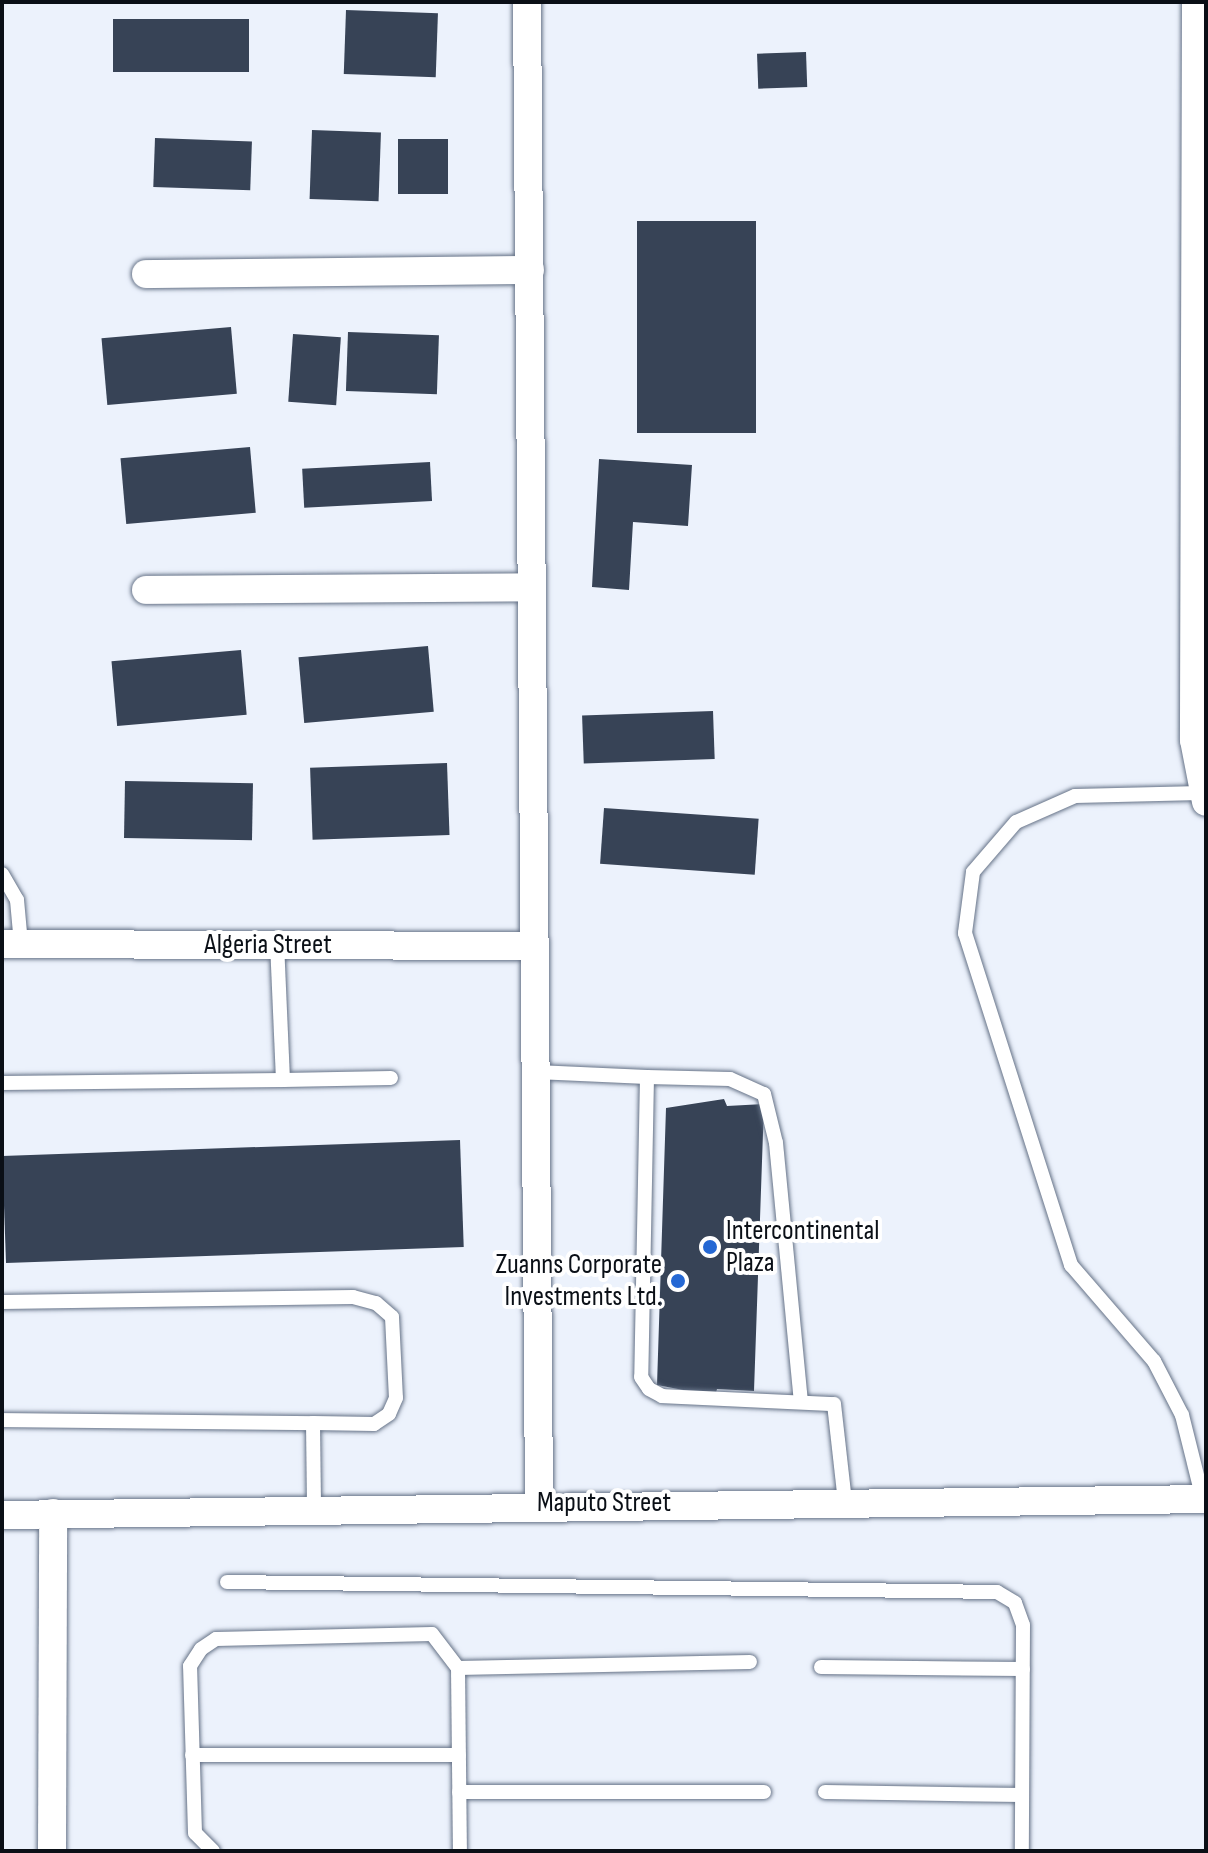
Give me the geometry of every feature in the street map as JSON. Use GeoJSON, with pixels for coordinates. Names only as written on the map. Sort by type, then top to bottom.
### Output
{"type":"FeatureCollection","features":[{"type":"Feature","properties":{"kind":"street"},"geometry":{"type":"LineString","coordinates":[[527,2],[529,587],[539,1504]]}},
{"type":"Feature","properties":{"kind":"street"},"geometry":{"type":"LineString","coordinates":[[1196,2],[1194,740],[1203,798]]}},
{"type":"Feature","properties":{"kind":"street"},"geometry":{"type":"LineString","coordinates":[[146,274],[530,270]]}},
{"type":"Feature","properties":{"kind":"street"},"geometry":{"type":"LineString","coordinates":[[146,590],[529,587]]}},
{"type":"Feature","properties":{"kind":"street","name":"Algeria Street"},"geometry":{"type":"LineString","coordinates":[[12,944],[534,946]]}},
{"type":"Feature","properties":{"kind":"street","name":"Maputo Street"},"geometry":{"type":"LineString","coordinates":[[2,1515],[539,1504],[1205,1499]]}},
{"type":"Feature","properties":{"kind":"street"},"geometry":{"type":"LineString","coordinates":[[52,1851],[53,1513]]}},
{"type":"Feature","properties":{"kind":"lane"},"geometry":{"type":"LineString","coordinates":[[1203,798],[1075,796],[1016,822],[973,872],[965,933],[1071,1265],[1154,1361],[1182,1415],[1205,1499]]}},
{"type":"Feature","properties":{"kind":"lane"},"geometry":{"type":"LineString","coordinates":[[2,874],[17,900],[12,944]]}},
{"type":"Feature","properties":{"kind":"lane"},"geometry":{"type":"LineString","coordinates":[[277,945],[283,1080]]}},
{"type":"Feature","properties":{"kind":"lane"},"geometry":{"type":"LineString","coordinates":[[536,1072],[730,1079],[764,1094],[776,1143],[801,1401]]}},
{"type":"Feature","properties":{"kind":"lane"},"geometry":{"type":"LineString","coordinates":[[647,1077],[641,1377],[662,1396],[834,1404],[841,1415],[845,1502]]}},
{"type":"Feature","properties":{"kind":"lane"},"geometry":{"type":"LineString","coordinates":[[2,1083],[391,1078]]}},
{"type":"Feature","properties":{"kind":"lane"},"geometry":{"type":"LineString","coordinates":[[2,1302],[353,1297],[376,1303],[392,1317],[396,1398],[389,1414],[374,1424],[2,1420]]}},
{"type":"Feature","properties":{"kind":"lane"},"geometry":{"type":"LineString","coordinates":[[313,1423],[314,1508]]}},
{"type":"Feature","properties":{"kind":"lane"},"geometry":{"type":"LineString","coordinates":[[227,1582],[997,1592],[1015,1603],[1023,1625],[1022,1851]]}},
{"type":"Feature","properties":{"kind":"lane"},"geometry":{"type":"LineString","coordinates":[[213,1851],[195,1833],[190,1666],[216,1639],[432,1634],[458,1668],[460,1851],[447,1851]]}},
{"type":"Feature","properties":{"kind":"lane"},"geometry":{"type":"LineString","coordinates":[[458,1668],[750,1662]]}},
{"type":"Feature","properties":{"kind":"lane"},"geometry":{"type":"LineString","coordinates":[[821,1667],[1023,1669]]}},
{"type":"Feature","properties":{"kind":"lane"},"geometry":{"type":"LineString","coordinates":[[192,1755],[459,1755]]}},
{"type":"Feature","properties":{"kind":"lane"},"geometry":{"type":"LineString","coordinates":[[459,1792],[764,1792]]}},
{"type":"Feature","properties":{"kind":"lane"},"geometry":{"type":"LineString","coordinates":[[825,1792],[1022,1795]]}},
{"type":"Feature","properties":{"kind":"building"},"geometry":{"type":"Polygon","coordinates":[[[346,10],[438,13],[436,77],[344,74],[346,10]]]}},
{"type":"Feature","properties":{"kind":"building"},"geometry":{"type":"Polygon","coordinates":[[[113,19],[249,19],[249,72],[113,72],[113,19]]]}},
{"type":"Feature","properties":{"kind":"building"},"geometry":{"type":"Polygon","coordinates":[[[806,52],[807,87],[758,89],[757,54],[806,52]]]}},
{"type":"Feature","properties":{"kind":"building"},"geometry":{"type":"Polygon","coordinates":[[[312,130],[381,132],[379,201],[310,199],[312,130]]]}},
{"type":"Feature","properties":{"kind":"building"},"geometry":{"type":"Polygon","coordinates":[[[155,138],[252,141],[250,190],[153,187],[155,138]]]}},
{"type":"Feature","properties":{"kind":"building"},"geometry":{"type":"Polygon","coordinates":[[[398,139],[448,139],[448,194],[398,194],[398,139]]]}},
{"type":"Feature","properties":{"kind":"building"},"geometry":{"type":"Polygon","coordinates":[[[637,221],[756,221],[756,433],[637,433],[637,221]]]}},
{"type":"Feature","properties":{"kind":"building"},"geometry":{"type":"Polygon","coordinates":[[[231,327],[237,394],[107,405],[101,338],[231,327]]]}},
{"type":"Feature","properties":{"kind":"building"},"geometry":{"type":"Polygon","coordinates":[[[348,332],[439,335],[437,394],[346,391],[348,332]]]}},
{"type":"Feature","properties":{"kind":"building"},"geometry":{"type":"Polygon","coordinates":[[[293,334],[341,337],[336,405],[288,402],[293,334]]]}},
{"type":"Feature","properties":{"kind":"building"},"geometry":{"type":"Polygon","coordinates":[[[250,447],[256,513],[126,524],[120,458],[250,447]]]}},
{"type":"Feature","properties":{"kind":"building"},"geometry":{"type":"Polygon","coordinates":[[[599,459],[692,465],[688,526],[633,522],[629,590],[592,587],[599,459]]]}},
{"type":"Feature","properties":{"kind":"building"},"geometry":{"type":"Polygon","coordinates":[[[430,462],[432,501],[304,508],[302,469],[430,462]]]}},
{"type":"Feature","properties":{"kind":"building"},"geometry":{"type":"Polygon","coordinates":[[[428,646],[434,712],[304,723],[298,657],[428,646]]]}},
{"type":"Feature","properties":{"kind":"building"},"geometry":{"type":"Polygon","coordinates":[[[241,650],[247,715],[117,726],[111,661],[241,650]]]}},
{"type":"Feature","properties":{"kind":"building"},"geometry":{"type":"Polygon","coordinates":[[[713,711],[715,759],[584,764],[582,716],[713,711]]]}},
{"type":"Feature","properties":{"kind":"building"},"geometry":{"type":"Polygon","coordinates":[[[447,763],[450,835],[313,840],[310,768],[447,763]]]}},
{"type":"Feature","properties":{"kind":"building"},"geometry":{"type":"Polygon","coordinates":[[[125,781],[253,783],[252,840],[124,838],[125,781]]]}},
{"type":"Feature","properties":{"kind":"building"},"geometry":{"type":"Polygon","coordinates":[[[604,808],[759,819],[755,875],[600,864],[604,808]]]}},
{"type":"Feature","properties":{"kind":"building","name":"Intercontinental Plaza"},"geometry":{"type":"Polygon","coordinates":[[[724,1099],[727,1106],[764,1104],[754,1391],[717,1389],[715,1396],[657,1385],[666,1108],[724,1099]]]}},
{"type":"Feature","properties":{"kind":"building"},"geometry":{"type":"Polygon","coordinates":[[[460,1140],[464,1247],[6,1263],[2,1156],[460,1140]]]}},
{"type":"Feature","properties":{"kind":"place","name":"Intercontinental Plaza"},"geometry":{"type":"Point","coordinates":[710,1247]}},
{"type":"Feature","properties":{"kind":"place","name":"Zuanns Corporate Investments Ltd."},"geometry":{"type":"Point","coordinates":[678,1281]}}]}
